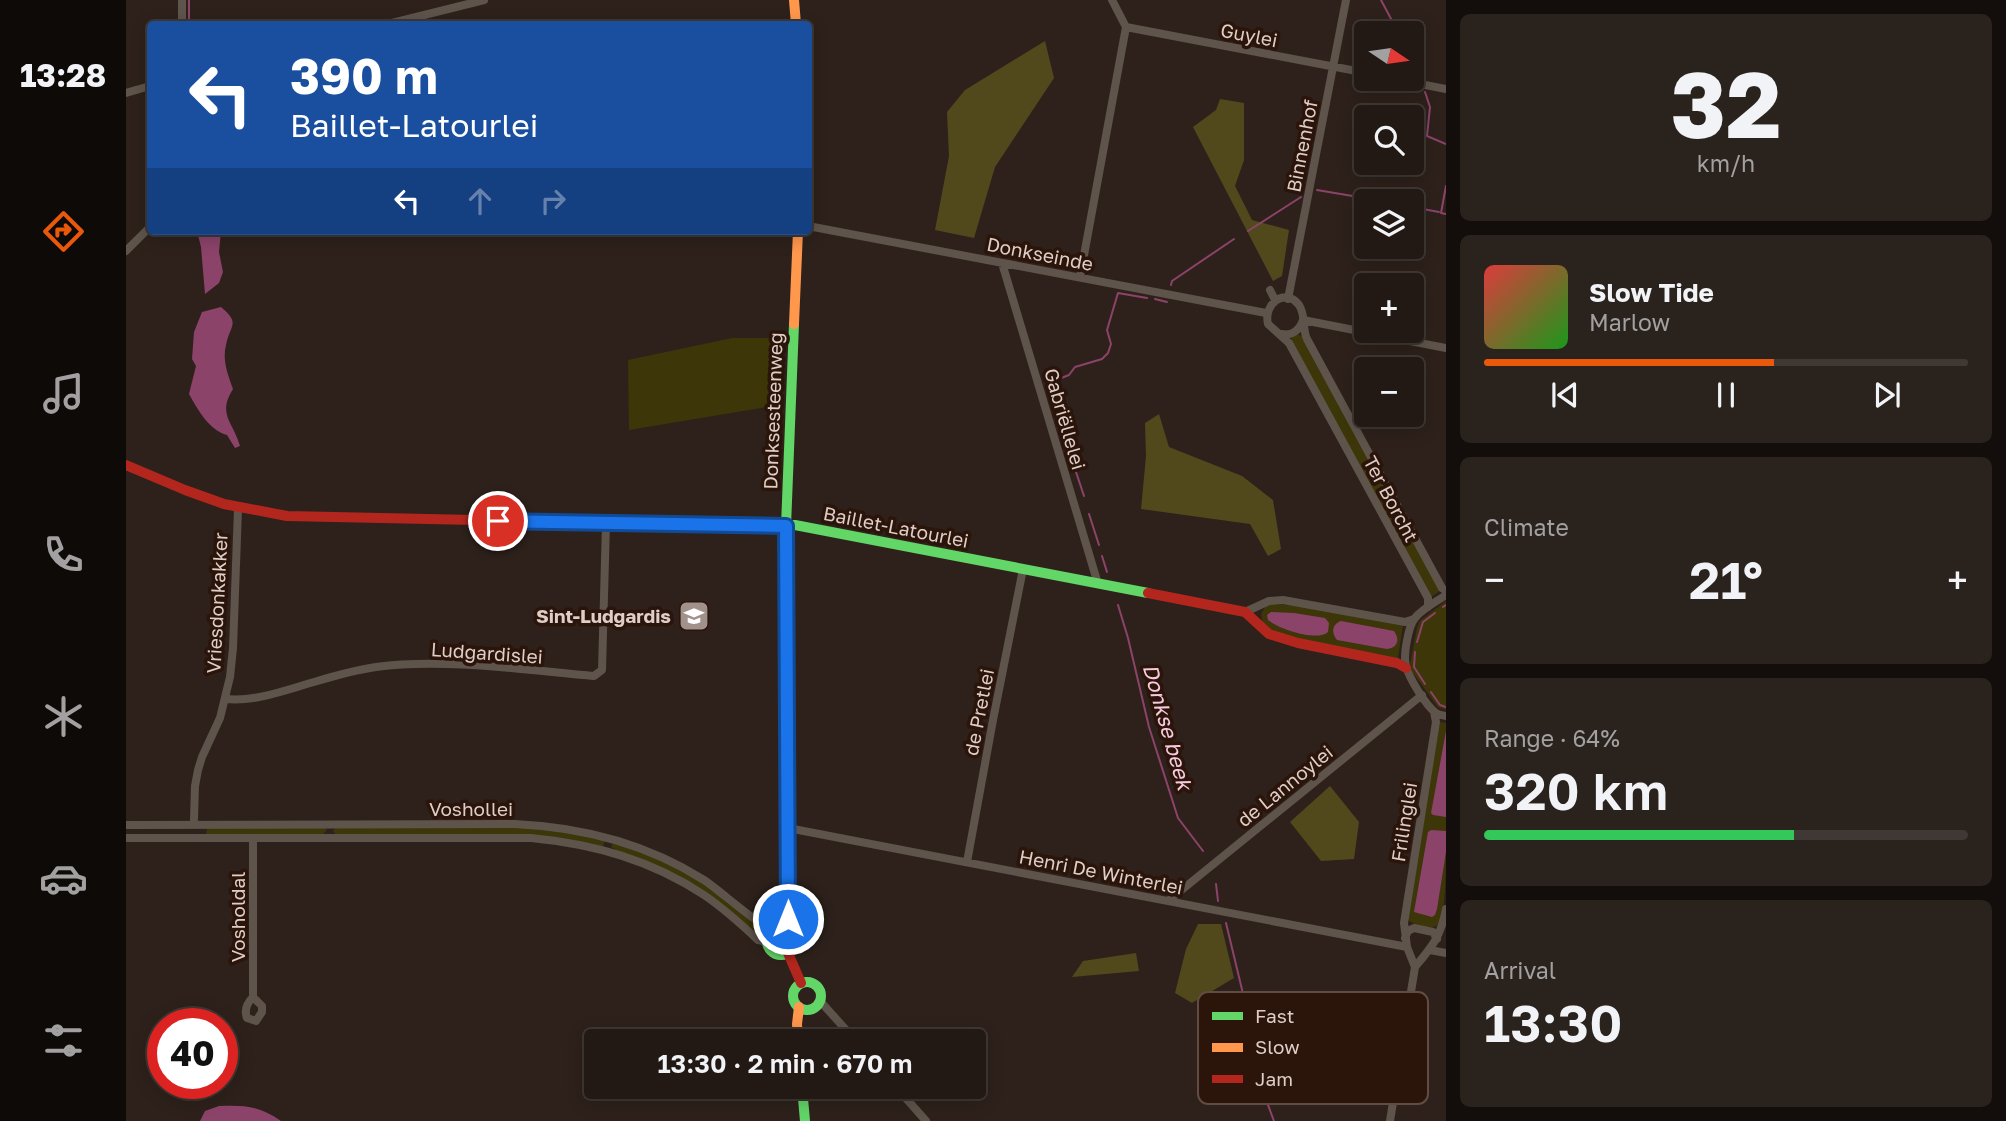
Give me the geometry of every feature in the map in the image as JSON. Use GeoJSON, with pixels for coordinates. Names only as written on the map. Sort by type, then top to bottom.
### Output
{"type":"FeatureCollection","features":[{"type":"Feature","properties":{"kind":"street"},"geometry":{"type":"LineString","coordinates":[[182,0],[182,21]]}},
{"type":"Feature","properties":{"kind":"street"},"geometry":{"type":"LineString","coordinates":[[400,21],[484,0]]}},
{"type":"Feature","properties":{"kind":"street"},"geometry":{"type":"LineString","coordinates":[[794,0],[796,21]]}},
{"type":"Feature","properties":{"kind":"street"},"geometry":{"type":"LineString","coordinates":[[1080,277],[1126,27],[1112,0]]}},
{"type":"Feature","properties":{"kind":"street","name":"Binnenhof"},"geometry":{"type":"LineString","coordinates":[[1288,299],[1346,0]]}},
{"type":"Feature","properties":{"kind":"street","name":"Guylei"},"geometry":{"type":"LineString","coordinates":[[1126,27],[1354,71]]}},
{"type":"Feature","properties":{"kind":"street"},"geometry":{"type":"LineString","coordinates":[[1424,85],[1446,89]]}},
{"type":"Feature","properties":{"kind":"street"},"geometry":{"type":"LineString","coordinates":[[126,93],[147,87]]}},
{"type":"Feature","properties":{"kind":"street","name":"Donkseinde"},"geometry":{"type":"LineString","coordinates":[[812,227],[1266,313]]}},
{"type":"Feature","properties":{"kind":"street"},"geometry":{"type":"LineString","coordinates":[[126,251],[147,230]]}},
{"type":"Feature","properties":{"kind":"street","name":"Donksesteenweg"},"geometry":{"type":"LineString","coordinates":[[798,235],[786,526],[786,928],[794,938],[794,945],[788,953],[802,983],[809,982],[818,988],[820,1001]]}},
{"type":"Feature","properties":{"kind":"street","name":"Gabriëllelei"},"geometry":{"type":"LineString","coordinates":[[1002,262],[1098,584]]}},
{"type":"Feature","properties":{"kind":"street"},"geometry":{"type":"LineString","coordinates":[[1270,290],[1275,300]]}},
{"type":"Feature","properties":{"kind":"street"},"geometry":{"type":"LineString","coordinates":[[1288,299],[1301,308],[1303,320],[1297,330],[1287,335],[1274,331],[1268,324],[1266,313],[1275,300],[1288,299]]}},
{"type":"Feature","properties":{"kind":"street"},"geometry":{"type":"LineString","coordinates":[[1303,320],[1446,348]]}},
{"type":"Feature","properties":{"kind":"street","name":"Ter Borcht"},"geometry":{"type":"LineString","coordinates":[[1303,320],[1307,339],[1446,593]]}},
{"type":"Feature","properties":{"kind":"street","name":"Ter Borcht"},"geometry":{"type":"LineString","coordinates":[[1280,334],[1289,343],[1428,598],[1428,607]]}},
{"type":"Feature","properties":{"kind":"street","name":"Baillet-Latourlei"},"geometry":{"type":"LineString","coordinates":[[126,465],[204,498],[238,509],[267,514],[307,518],[795,525],[1245,612]]}},
{"type":"Feature","properties":{"kind":"street","name":"Vriesdonkakker"},"geometry":{"type":"LineString","coordinates":[[194,819],[198,770],[226,699],[233,648],[238,509]]}},
{"type":"Feature","properties":{"kind":"street","name":"Ludgardislei"},"geometry":{"type":"LineString","coordinates":[[226,699],[263,696],[341,674],[407,664],[594,676],[602,670],[606,523]]}},
{"type":"Feature","properties":{"kind":"street","name":"de Pretlei"},"geometry":{"type":"LineString","coordinates":[[967,862],[1023,569]]}},
{"type":"Feature","properties":{"kind":"street"},"geometry":{"type":"LineString","coordinates":[[1406,668],[1396,663],[1298,643],[1269,634],[1245,612],[1275,600],[1300,602],[1405,622],[1414,619],[1446,593]]}},
{"type":"Feature","properties":{"kind":"street"},"geometry":{"type":"LineString","coordinates":[[1414,619],[1407,643],[1406,668],[1434,712],[1446,716]]}},
{"type":"Feature","properties":{"kind":"street","name":"de Lannoylei"},"geometry":{"type":"LineString","coordinates":[[1168,901],[1422,695]]}},
{"type":"Feature","properties":{"kind":"street","name":"Frilinglei"},"geometry":{"type":"LineString","coordinates":[[1415,967],[1407,947],[1404,923],[1436,722],[1434,712]]}},
{"type":"Feature","properties":{"kind":"street","name":"Voshollei"},"geometry":{"type":"LineString","coordinates":[[126,825],[553,827],[610,838],[648,851],[689,871],[735,902],[766,929],[773,930]]}},
{"type":"Feature","properties":{"kind":"street"},"geometry":{"type":"LineString","coordinates":[[330,825],[330,837]]}},
{"type":"Feature","properties":{"kind":"street","name":"Henri De Winterlei"},"geometry":{"type":"LineString","coordinates":[[788,828],[1407,947]]}},
{"type":"Feature","properties":{"kind":"street","name":"Voshollei"},"geometry":{"type":"LineString","coordinates":[[126,838],[559,840],[607,850],[686,884],[726,912],[758,940],[767,942]]}},
{"type":"Feature","properties":{"kind":"street","name":"Vosholdal"},"geometry":{"type":"LineString","coordinates":[[253,838],[253,997]]}},
{"type":"Feature","properties":{"kind":"street"},"geometry":{"type":"LineString","coordinates":[[607,850],[610,838]]}},
{"type":"Feature","properties":{"kind":"street"},"geometry":{"type":"LineString","coordinates":[[1411,992],[1415,967],[1437,939],[1446,909]]}},
{"type":"Feature","properties":{"kind":"street"},"geometry":{"type":"LineString","coordinates":[[786,928],[773,930],[769,933],[767,942],[775,953],[788,953]]}},
{"type":"Feature","properties":{"kind":"street"},"geometry":{"type":"LineString","coordinates":[[1405,938],[1408,931],[1414,928],[1433,932],[1437,939]]}},
{"type":"Feature","properties":{"kind":"street"},"geometry":{"type":"LineString","coordinates":[[1430,950],[1446,953]]}},
{"type":"Feature","properties":{"kind":"street"},"geometry":{"type":"LineString","coordinates":[[802,983],[793,996],[795,1003],[804,1010],[813,1009],[820,1001],[845,1029]]}},
{"type":"Feature","properties":{"kind":"street"},"geometry":{"type":"LineString","coordinates":[[797,1029],[799,1007]]}},
{"type":"Feature","properties":{"kind":"street"},"geometry":{"type":"LineString","coordinates":[[803,1099],[805,1121]]}},
{"type":"Feature","properties":{"kind":"street"},"geometry":{"type":"LineString","coordinates":[[907,1099],[926,1121]]}},
{"type":"Feature","properties":{"kind":"shaded area"},"geometry":{"type":"Polygon","coordinates":[[[1045,41],[1054,78],[995,167],[974,238],[935,230],[949,156],[947,112],[965,90],[1045,41]]]}},
{"type":"Feature","properties":{"kind":"shaded area"},"geometry":{"type":"Polygon","coordinates":[[[1220,99],[1244,103],[1244,160],[1235,186],[1252,220],[1289,230],[1282,276],[1273,281],[1193,127],[1216,110],[1220,99]]]}},
{"type":"Feature","properties":{"kind":"shaded area"},"geometry":{"type":"Polygon","coordinates":[[[198,235],[221,235],[219,252],[223,272],[219,283],[205,294],[198,235]]]}},
{"type":"Feature","properties":{"kind":"shaded area"},"geometry":{"type":"Polygon","coordinates":[[[221,307],[232,321],[225,356],[233,389],[228,398],[226,412],[240,446],[235,448],[227,435],[215,429],[205,419],[189,394],[196,366],[192,359],[194,332],[202,312],[221,307]]]}},
{"type":"Feature","properties":{"kind":"shaded area"},"geometry":{"type":"Polygon","coordinates":[[[1297,334],[1302,336],[1440,591],[1431,597],[1291,341],[1297,334]]]}},
{"type":"Feature","properties":{"kind":"shaded area"},"geometry":{"type":"Polygon","coordinates":[[[732,338],[782,338],[779,405],[629,430],[628,360],[732,338]]]}},
{"type":"Feature","properties":{"kind":"shaded area"},"geometry":{"type":"Polygon","coordinates":[[[1159,414],[1169,447],[1242,476],[1273,500],[1281,549],[1268,556],[1250,524],[1141,509],[1146,456],[1145,423],[1159,414]]]}},
{"type":"Feature","properties":{"kind":"shaded area"},"geometry":{"type":"Polygon","coordinates":[[[1446,601],[1446,710],[1438,707],[1413,673],[1410,664],[1420,621],[1446,601]]]}},
{"type":"Feature","properties":{"kind":"shaded area"},"geometry":{"type":"Polygon","coordinates":[[[1271,604],[1300,606],[1403,625],[1398,658],[1301,641],[1263,626],[1261,614],[1265,607],[1271,604]]]}},
{"type":"Feature","properties":{"kind":"shaded area"},"geometry":{"type":"Polygon","coordinates":[[[1271,612],[1325,618],[1329,623],[1328,632],[1316,636],[1280,627],[1268,620],[1267,615],[1271,612]]]}},
{"type":"Feature","properties":{"kind":"shaded area"},"geometry":{"type":"Polygon","coordinates":[[[1341,621],[1394,631],[1397,643],[1387,649],[1337,640],[1333,629],[1341,621]]]}},
{"type":"Feature","properties":{"kind":"shaded area"},"geometry":{"type":"Polygon","coordinates":[[[1440,722],[1446,723],[1445,886],[1440,922],[1429,927],[1414,924],[1407,919],[1440,722]]]}},
{"type":"Feature","properties":{"kind":"shaded area"},"geometry":{"type":"Polygon","coordinates":[[[1446,731],[1446,817],[1431,813],[1446,731]]]}},
{"type":"Feature","properties":{"kind":"shaded area"},"geometry":{"type":"Polygon","coordinates":[[[1330,786],[1359,822],[1354,859],[1321,861],[1290,822],[1330,786]]]}},
{"type":"Feature","properties":{"kind":"shaded area"},"geometry":{"type":"Polygon","coordinates":[[[336,827],[535,828],[592,836],[605,841],[601,846],[558,837],[336,835],[333,831],[336,827]]]}},
{"type":"Feature","properties":{"kind":"shaded area"},"geometry":{"type":"Polygon","coordinates":[[[207,828],[327,829],[323,835],[206,835],[207,828]]]}},
{"type":"Feature","properties":{"kind":"shaded area"},"geometry":{"type":"Polygon","coordinates":[[[1446,831],[1446,852],[1437,909],[1432,917],[1414,912],[1428,832],[1446,831]]]}},
{"type":"Feature","properties":{"kind":"shaded area"},"geometry":{"type":"Polygon","coordinates":[[[613,843],[659,859],[697,879],[762,929],[759,937],[732,913],[614,849],[611,847],[613,843]]]}},
{"type":"Feature","properties":{"kind":"shaded area"},"geometry":{"type":"Polygon","coordinates":[[[1198,924],[1221,924],[1234,978],[1210,992],[1198,992],[1198,999],[1192,1003],[1175,993],[1186,949],[1198,924]]]}},
{"type":"Feature","properties":{"kind":"shaded area"},"geometry":{"type":"Polygon","coordinates":[[[1136,953],[1139,971],[1072,977],[1083,961],[1136,953]]]}},
{"type":"Feature","properties":{"kind":"shaded area"},"geometry":{"type":"Polygon","coordinates":[[[219,1106],[252,1107],[281,1121],[200,1121],[205,1111],[219,1106]]]}},
{"type":"Feature","properties":{"kind":"waterway"},"geometry":{"type":"LineString","coordinates":[[189,0],[189,21]]}},
{"type":"Feature","properties":{"kind":"waterway"},"geometry":{"type":"LineString","coordinates":[[1381,0],[1392,21]]}},
{"type":"Feature","properties":{"kind":"waterway"},"geometry":{"type":"LineString","coordinates":[[1425,92],[1430,107],[1427,136],[1446,144]]}},
{"type":"Feature","properties":{"kind":"waterway"},"geometry":{"type":"LineString","coordinates":[[1446,186],[1441,213],[1446,214]]}},
{"type":"Feature","properties":{"kind":"waterway","name":"Donkse beek"},"geometry":{"type":"LineString","coordinates":[[1317,190],[1354,196]]}},
{"type":"Feature","properties":{"kind":"waterway","name":"Donkse beek"},"geometry":{"type":"LineString","coordinates":[[1248,231],[1301,197]]}},
{"type":"Feature","properties":{"kind":"waterway","name":"Donkse beek"},"geometry":{"type":"LineString","coordinates":[[1424,209],[1439,212]]}},
{"type":"Feature","properties":{"kind":"waterway","name":"Donkse beek"},"geometry":{"type":"LineString","coordinates":[[1171,285],[1172,281],[1234,239]]}},
{"type":"Feature","properties":{"kind":"waterway","name":"Donkse beek"},"geometry":{"type":"LineString","coordinates":[[1062,420],[1050,389],[1051,382],[1069,375],[1075,367],[1102,359],[1108,353],[1111,344],[1107,330],[1118,293],[1147,298]]}},
{"type":"Feature","properties":{"kind":"waterway","name":"Donkse beek"},"geometry":{"type":"LineString","coordinates":[[1155,299],[1167,302]]}},
{"type":"Feature","properties":{"kind":"waterway","name":"Donkse beek"},"geometry":{"type":"LineString","coordinates":[[1066,437],[1068,447]]}},
{"type":"Feature","properties":{"kind":"waterway","name":"Donkse beek"},"geometry":{"type":"LineString","coordinates":[[1073,463],[1084,496]]}},
{"type":"Feature","properties":{"kind":"waterway","name":"Donkse beek"},"geometry":{"type":"LineString","coordinates":[[1089,514],[1099,545]]}},
{"type":"Feature","properties":{"kind":"waterway","name":"Donkse beek"},"geometry":{"type":"LineString","coordinates":[[1102,556],[1107,572]]}},
{"type":"Feature","properties":{"kind":"waterway","name":"Donkse beek"},"geometry":{"type":"LineString","coordinates":[[1118,605],[1149,727],[1178,818],[1203,851]]}},
{"type":"Feature","properties":{"kind":"waterway"},"geometry":{"type":"LineString","coordinates":[[1417,642],[1423,622],[1435,613]]}},
{"type":"Feature","properties":{"kind":"waterway"},"geometry":{"type":"LineString","coordinates":[[1415,652],[1414,667],[1425,684]]}},
{"type":"Feature","properties":{"kind":"waterway"},"geometry":{"type":"LineString","coordinates":[[1431,692],[1440,705],[1446,707]]}},
{"type":"Feature","properties":{"kind":"waterway","name":"Donkse beek"},"geometry":{"type":"LineString","coordinates":[[1216,884],[1218,901]]}},
{"type":"Feature","properties":{"kind":"waterway","name":"Donkse beek"},"geometry":{"type":"LineString","coordinates":[[1226,923],[1243,992]]}},
{"type":"Feature","properties":{"kind":"waterway","name":"Donkse beek"},"geometry":{"type":"LineString","coordinates":[[1268,1104],[1274,1121]]}},
{"type":"Feature","properties":{"kind":"traffic: fast"},"geometry":{"type":"LineString","coordinates":[[786,928],[786,526],[794,324]]}},
{"type":"Feature","properties":{"kind":"traffic: fast"},"geometry":{"type":"LineString","coordinates":[[565,522],[777,527],[795,525],[1148,593]]}},
{"type":"Feature","properties":{"kind":"traffic: fast"},"geometry":{"type":"LineString","coordinates":[[781,927],[791,931],[795,941],[791,951],[781,955],[771,951],[767,941],[771,931],[781,927]]}},
{"type":"Feature","properties":{"kind":"traffic: fast"},"geometry":{"type":"LineString","coordinates":[[807,982],[817,986],[821,996],[817,1006],[807,1010],[797,1006],[793,996],[797,986],[807,982]]}},
{"type":"Feature","properties":{"kind":"traffic: fast"},"geometry":{"type":"LineString","coordinates":[[803,1099],[805,1121]]}},
{"type":"Feature","properties":{"kind":"traffic: slow"},"geometry":{"type":"LineString","coordinates":[[794,0],[796,21]]}},
{"type":"Feature","properties":{"kind":"traffic: slow"},"geometry":{"type":"LineString","coordinates":[[794,324],[798,235]]}},
{"type":"Feature","properties":{"kind":"traffic: slow"},"geometry":{"type":"LineString","coordinates":[[797,1029],[799,1007]]}},
{"type":"Feature","properties":{"kind":"traffic: jam"},"geometry":{"type":"LineString","coordinates":[[126,465],[224,504],[287,516],[565,522]]}},
{"type":"Feature","properties":{"kind":"traffic: jam"},"geometry":{"type":"LineString","coordinates":[[1148,593],[1245,612],[1269,634],[1298,643],[1397,663],[1406,668]]}},
{"type":"Feature","properties":{"kind":"traffic: jam"},"geometry":{"type":"LineString","coordinates":[[788,953],[801,983]]}},
{"type":"Feature","properties":{"kind":"place","name":"Sint-Ludgardis"},"geometry":{"type":"Point","coordinates":[694,616]}},
{"type":"Feature","properties":{"kind":"route"},"geometry":{"type":"LineString","coordinates":[[498,521],[786,526],[788,919]]}}]}
